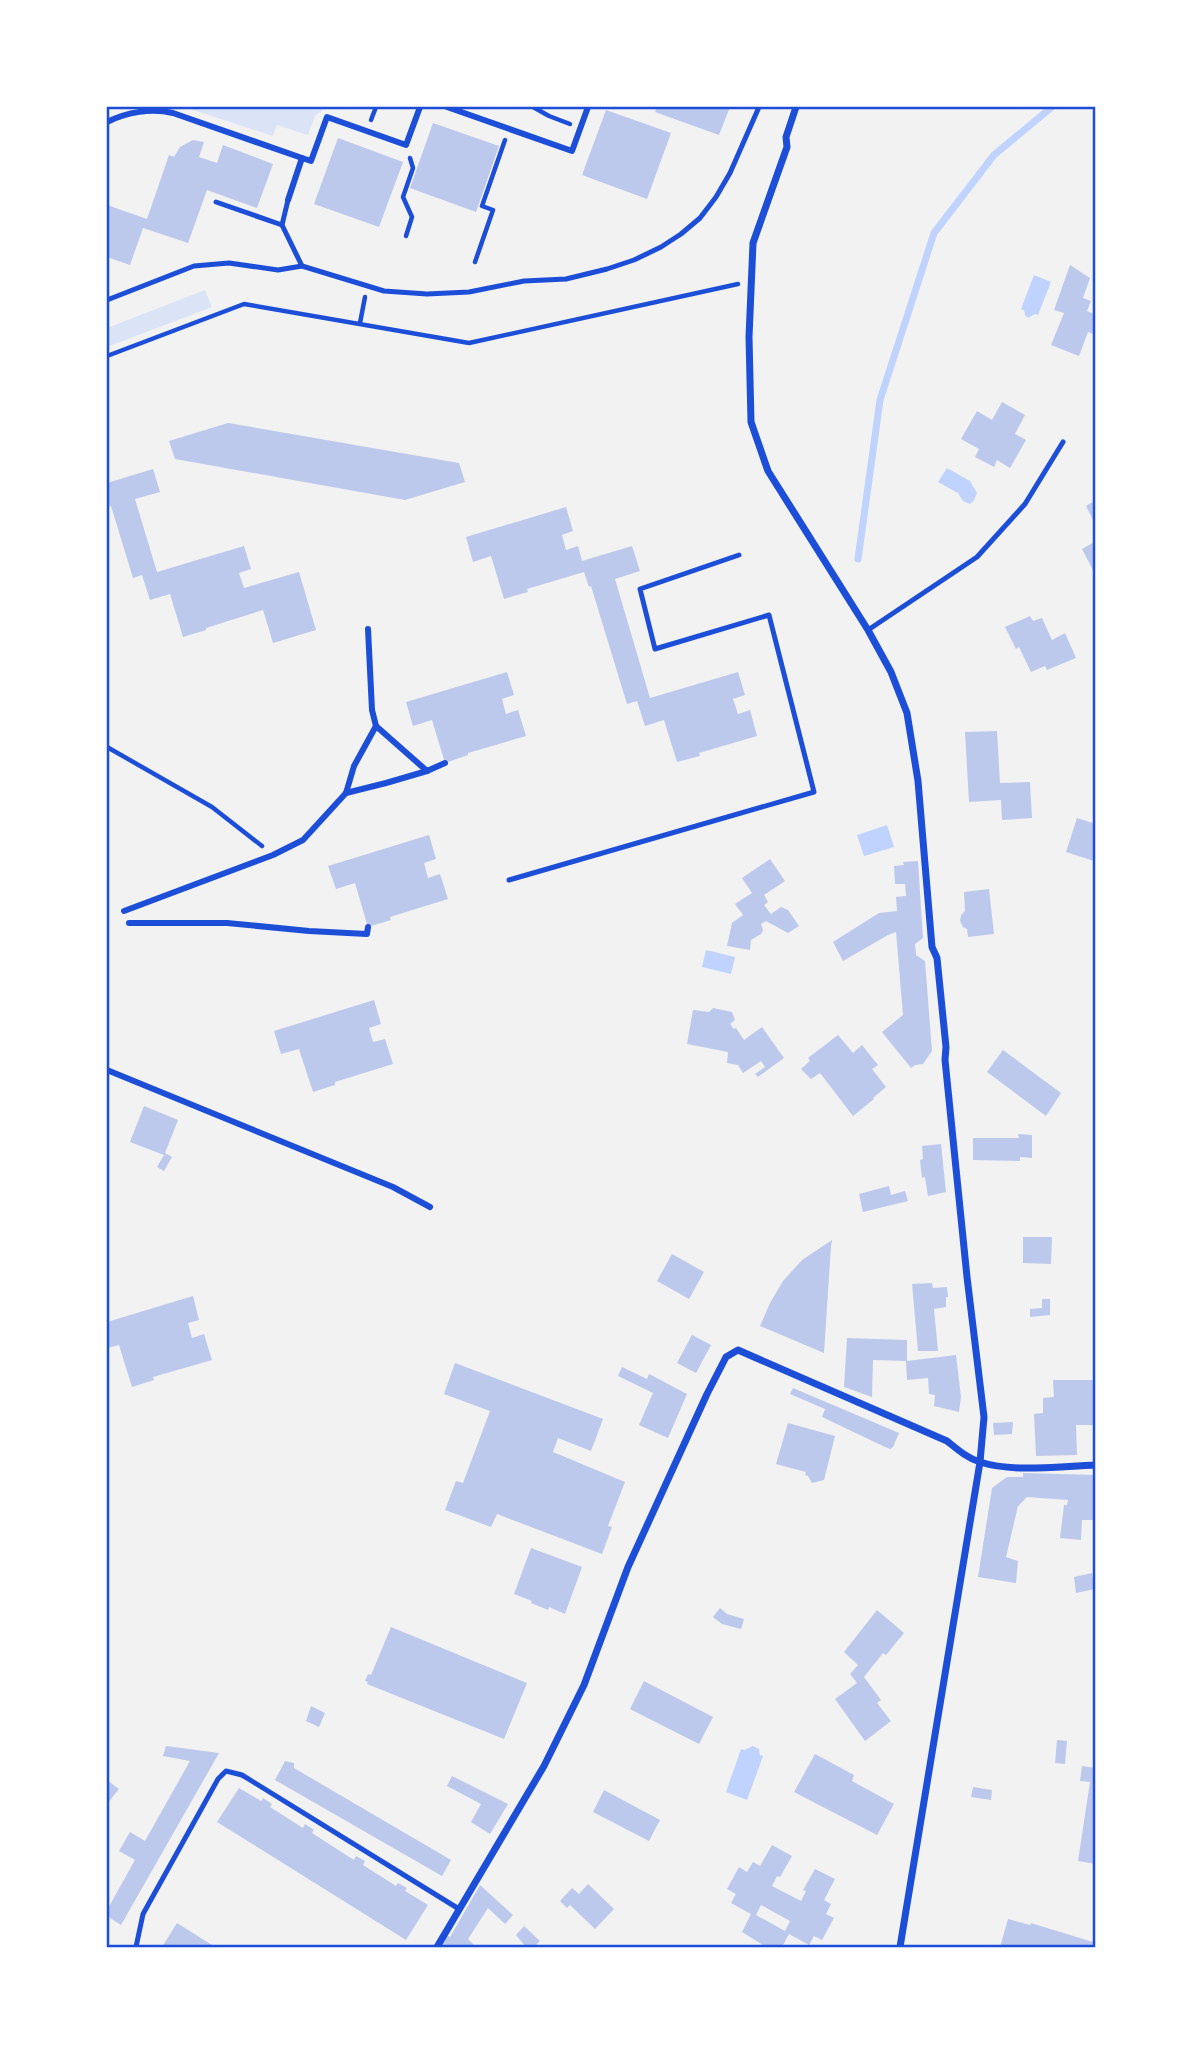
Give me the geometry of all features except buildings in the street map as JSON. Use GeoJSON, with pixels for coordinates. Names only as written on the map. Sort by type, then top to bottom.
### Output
{"type":"FeatureCollection","features":[{"type":"Feature","properties":{"kind":"street"},"geometry":{"type":"LineString","coordinates":[[107,122],[144,111],[159,110],[311,161],[327,117],[406,145],[419,107]]}},
{"type":"Feature","properties":{"kind":"street"},"geometry":{"type":"LineString","coordinates":[[447,107],[572,151],[588,107]]}},
{"type":"Feature","properties":{"kind":"street"},"geometry":{"type":"LineString","coordinates":[[796,107],[786,137],[787,147],[753,243],[749,337],[751,422],[768,471],[869,630],[891,672],[907,713],[918,781],[932,947],[937,958],[967,1277],[984,1417],[980,1462],[900,1947]]}},
{"type":"Feature","properties":{"kind":"street"},"geometry":{"type":"LineString","coordinates":[[288,200],[303,158]]}},
{"type":"Feature","properties":{"kind":"street"},"geometry":{"type":"LineString","coordinates":[[368,629],[372,710],[376,726],[427,771]]}},
{"type":"Feature","properties":{"kind":"street"},"geometry":{"type":"LineString","coordinates":[[124,911],[273,855],[303,840],[346,793],[354,766],[376,726]]}},
{"type":"Feature","properties":{"kind":"street"},"geometry":{"type":"LineString","coordinates":[[346,793],[427,771],[445,762]]}},
{"type":"Feature","properties":{"kind":"street"},"geometry":{"type":"LineString","coordinates":[[129,923],[227,923],[367,934],[368,927]]}},
{"type":"Feature","properties":{"kind":"street"},"geometry":{"type":"LineString","coordinates":[[107,1070],[393,1186],[430,1206]]}},
{"type":"Feature","properties":{"kind":"street"},"geometry":{"type":"LineString","coordinates":[[437,1947],[544,1766],[584,1685],[628,1567],[726,1357],[738,1350],[947,1441],[968,1457],[980,1462],[1008,1467],[1096,1465]]}},
{"type":"Feature","properties":{"kind":"lane"},"geometry":{"type":"LineString","coordinates":[[107,300],[194,266],[229,263],[278,270],[302,266],[384,291],[426,294],[469,292],[524,281],[566,279],[607,269],[634,260],[681,234],[700,218],[730,173],[759,107]]}},
{"type":"Feature","properties":{"kind":"lane"},"geometry":{"type":"LineString","coordinates":[[288,200],[282,225],[302,266]]}},
{"type":"Feature","properties":{"kind":"lane"},"geometry":{"type":"LineString","coordinates":[[216,202],[282,225]]}},
{"type":"Feature","properties":{"kind":"lane"},"geometry":{"type":"LineString","coordinates":[[869,630],[977,557],[1025,504],[1063,442]]}},
{"type":"Feature","properties":{"kind":"lane"},"geometry":{"type":"LineString","coordinates":[[509,880],[814,792],[769,615],[655,649],[640,589],[739,555]]}},
{"type":"Feature","properties":{"kind":"lane"},"geometry":{"type":"LineString","coordinates":[[136,1947],[143,1914],[218,1779],[226,1771],[242,1775],[459,1909]]}},
{"type":"Feature","properties":{"kind":"path"},"geometry":{"type":"LineString","coordinates":[[533,107],[549,116]]}},
{"type":"Feature","properties":{"kind":"path"},"geometry":{"type":"LineString","coordinates":[[475,262],[493,210],[482,206],[509,129]]}},
{"type":"Feature","properties":{"kind":"path"},"geometry":{"type":"LineString","coordinates":[[406,145],[413,168],[403,197],[412,217],[406,236]]}},
{"type":"Feature","properties":{"kind":"path"},"geometry":{"type":"LineString","coordinates":[[107,356],[244,304],[469,343],[738,284]]}},
{"type":"Feature","properties":{"kind":"path"},"geometry":{"type":"LineString","coordinates":[[360,323],[367,286]]}},
{"type":"Feature","properties":{"kind":"path"},"geometry":{"type":"LineString","coordinates":[[107,747],[212,807],[273,855]]}},
{"type":"Feature","properties":{"kind":"shaded area"},"geometry":{"type":"Polygon","coordinates":[[[184,107],[326,107],[315,116],[308,135],[277,125],[273,136],[184,107]]]}},
{"type":"Feature","properties":{"kind":"shaded area"},"geometry":{"type":"Polygon","coordinates":[[[205,290],[212,307],[107,347],[107,328],[205,290]]]}},
{"type":"Feature","properties":{"kind":"water"},"geometry":{"type":"Polygon","coordinates":[[[1034,275],[1051,282],[1038,315],[1028,318],[1021,309],[1034,275]]]}},
{"type":"Feature","properties":{"kind":"water"},"geometry":{"type":"Polygon","coordinates":[[[947,468],[970,481],[977,493],[970,504],[963,501],[958,493],[938,482],[947,468]]]}},
{"type":"Feature","properties":{"kind":"water"},"geometry":{"type":"Polygon","coordinates":[[[887,825],[894,847],[864,856],[857,835],[887,825]]]}},
{"type":"Feature","properties":{"kind":"water"},"geometry":{"type":"Polygon","coordinates":[[[706,950],[735,957],[731,974],[702,967],[706,950]]]}},
{"type":"Feature","properties":{"kind":"water"},"geometry":{"type":"Polygon","coordinates":[[[753,1746],[759,1749],[760,1755],[763,1756],[747,1800],[726,1792],[741,1749],[753,1746]]]}},
{"type":"Feature","properties":{"kind":"waterway"},"geometry":{"type":"LineString","coordinates":[[858,559],[880,400],[934,233],[994,155],[1052,107]]}}]}
